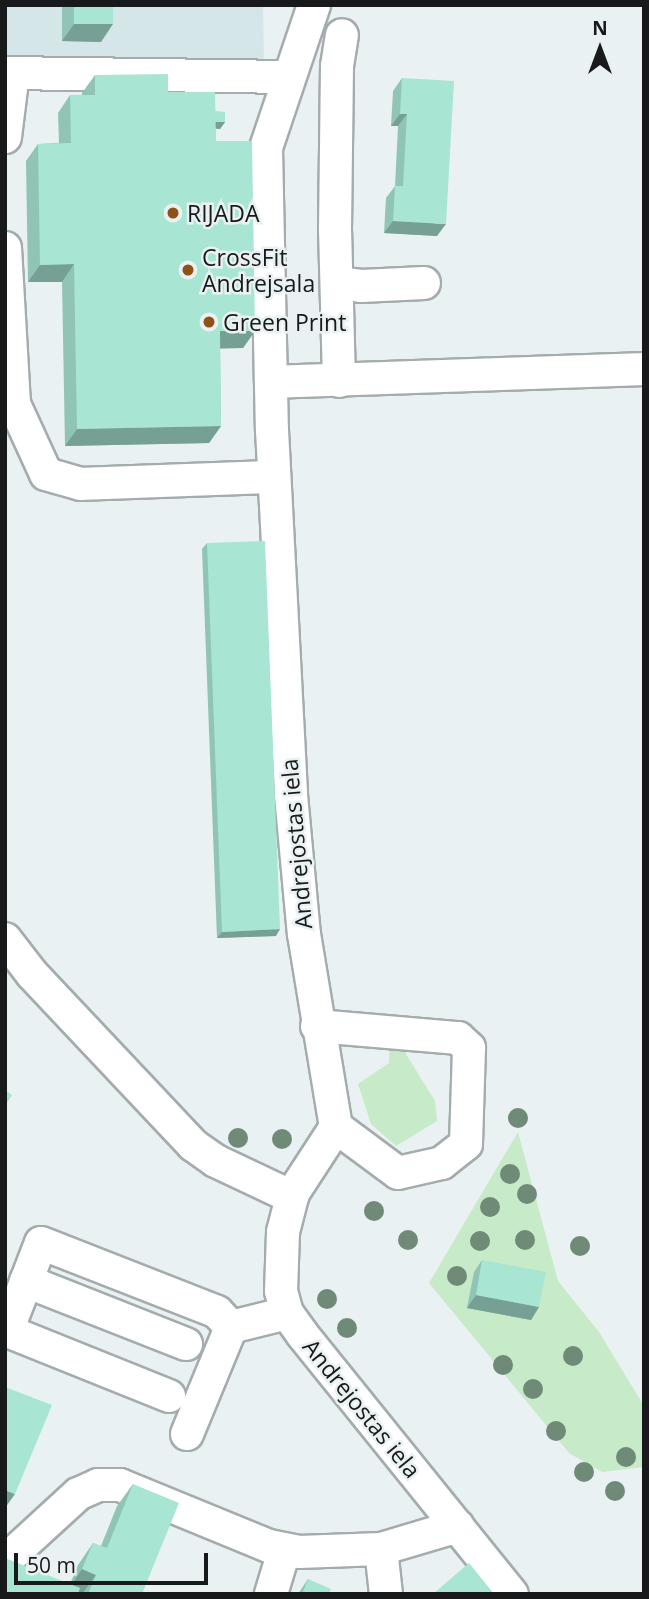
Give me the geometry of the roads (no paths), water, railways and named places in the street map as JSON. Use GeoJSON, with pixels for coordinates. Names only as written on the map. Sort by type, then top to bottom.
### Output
{"type":"FeatureCollection","features":[{"type":"Feature","properties":{"kind":"street","name":"Andrejostas iela"},"geometry":{"type":"LineString","coordinates":[[314,5],[266,148],[274,477],[291,795],[317,1026],[336,1127],[292,1197],[282,1250],[281,1291],[287,1313],[512,1594]]}},
{"type":"Feature","properties":{"kind":"street"},"geometry":{"type":"LineString","coordinates":[[339,381],[337,66],[342,35]]}},
{"type":"Feature","properties":{"kind":"street"},"geometry":{"type":"LineString","coordinates":[[5,138],[9,73],[289,77]]}},
{"type":"Feature","properties":{"kind":"street"},"geometry":{"type":"LineString","coordinates":[[5,248],[14,404],[46,474],[81,484],[274,477]]}},
{"type":"Feature","properties":{"kind":"street"},"geometry":{"type":"LineString","coordinates":[[338,282],[361,286],[425,283]]}},
{"type":"Feature","properties":{"kind":"street"},"geometry":{"type":"LineString","coordinates":[[271,382],[644,369]]}},
{"type":"Feature","properties":{"kind":"street"},"geometry":{"type":"LineString","coordinates":[[5,939],[32,974],[192,1145],[216,1161],[292,1197]]}},
{"type":"Feature","properties":{"kind":"street"},"geometry":{"type":"LineString","coordinates":[[317,1026],[458,1038],[469,1048],[466,1144],[442,1163],[398,1173],[336,1127]]}},
{"type":"Feature","properties":{"kind":"street"},"geometry":{"type":"LineString","coordinates":[[169,1396],[7,1331],[41,1243],[217,1312],[230,1327]]}},
{"type":"Feature","properties":{"kind":"street"},"geometry":{"type":"LineString","coordinates":[[26,1280],[186,1344]]}},
{"type":"Feature","properties":{"kind":"street"},"geometry":{"type":"LineString","coordinates":[[230,1327],[287,1313]]}},
{"type":"Feature","properties":{"kind":"street"},"geometry":{"type":"LineString","coordinates":[[187,1434],[230,1327]]}},
{"type":"Feature","properties":{"kind":"street"},"geometry":{"type":"LineString","coordinates":[[5,1561],[78,1494],[109,1485],[120,1485],[285,1551],[325,1554],[381,1549],[458,1526]]}},
{"type":"Feature","properties":{"kind":"street"},"geometry":{"type":"LineString","coordinates":[[381,1549],[386,1594]]}},
{"type":"Feature","properties":{"kind":"street"},"geometry":{"type":"LineString","coordinates":[[271,1594],[285,1551]]}},
{"type":"Feature","properties":{"kind":"place","name":"RIJADA"},"geometry":{"type":"Point","coordinates":[173,213]}},
{"type":"Feature","properties":{"kind":"place","name":"CrossFit Andrejsala"},"geometry":{"type":"Point","coordinates":[188,270]}},
{"type":"Feature","properties":{"kind":"place","name":"Green Print"},"geometry":{"type":"Point","coordinates":[209,322]}}]}
